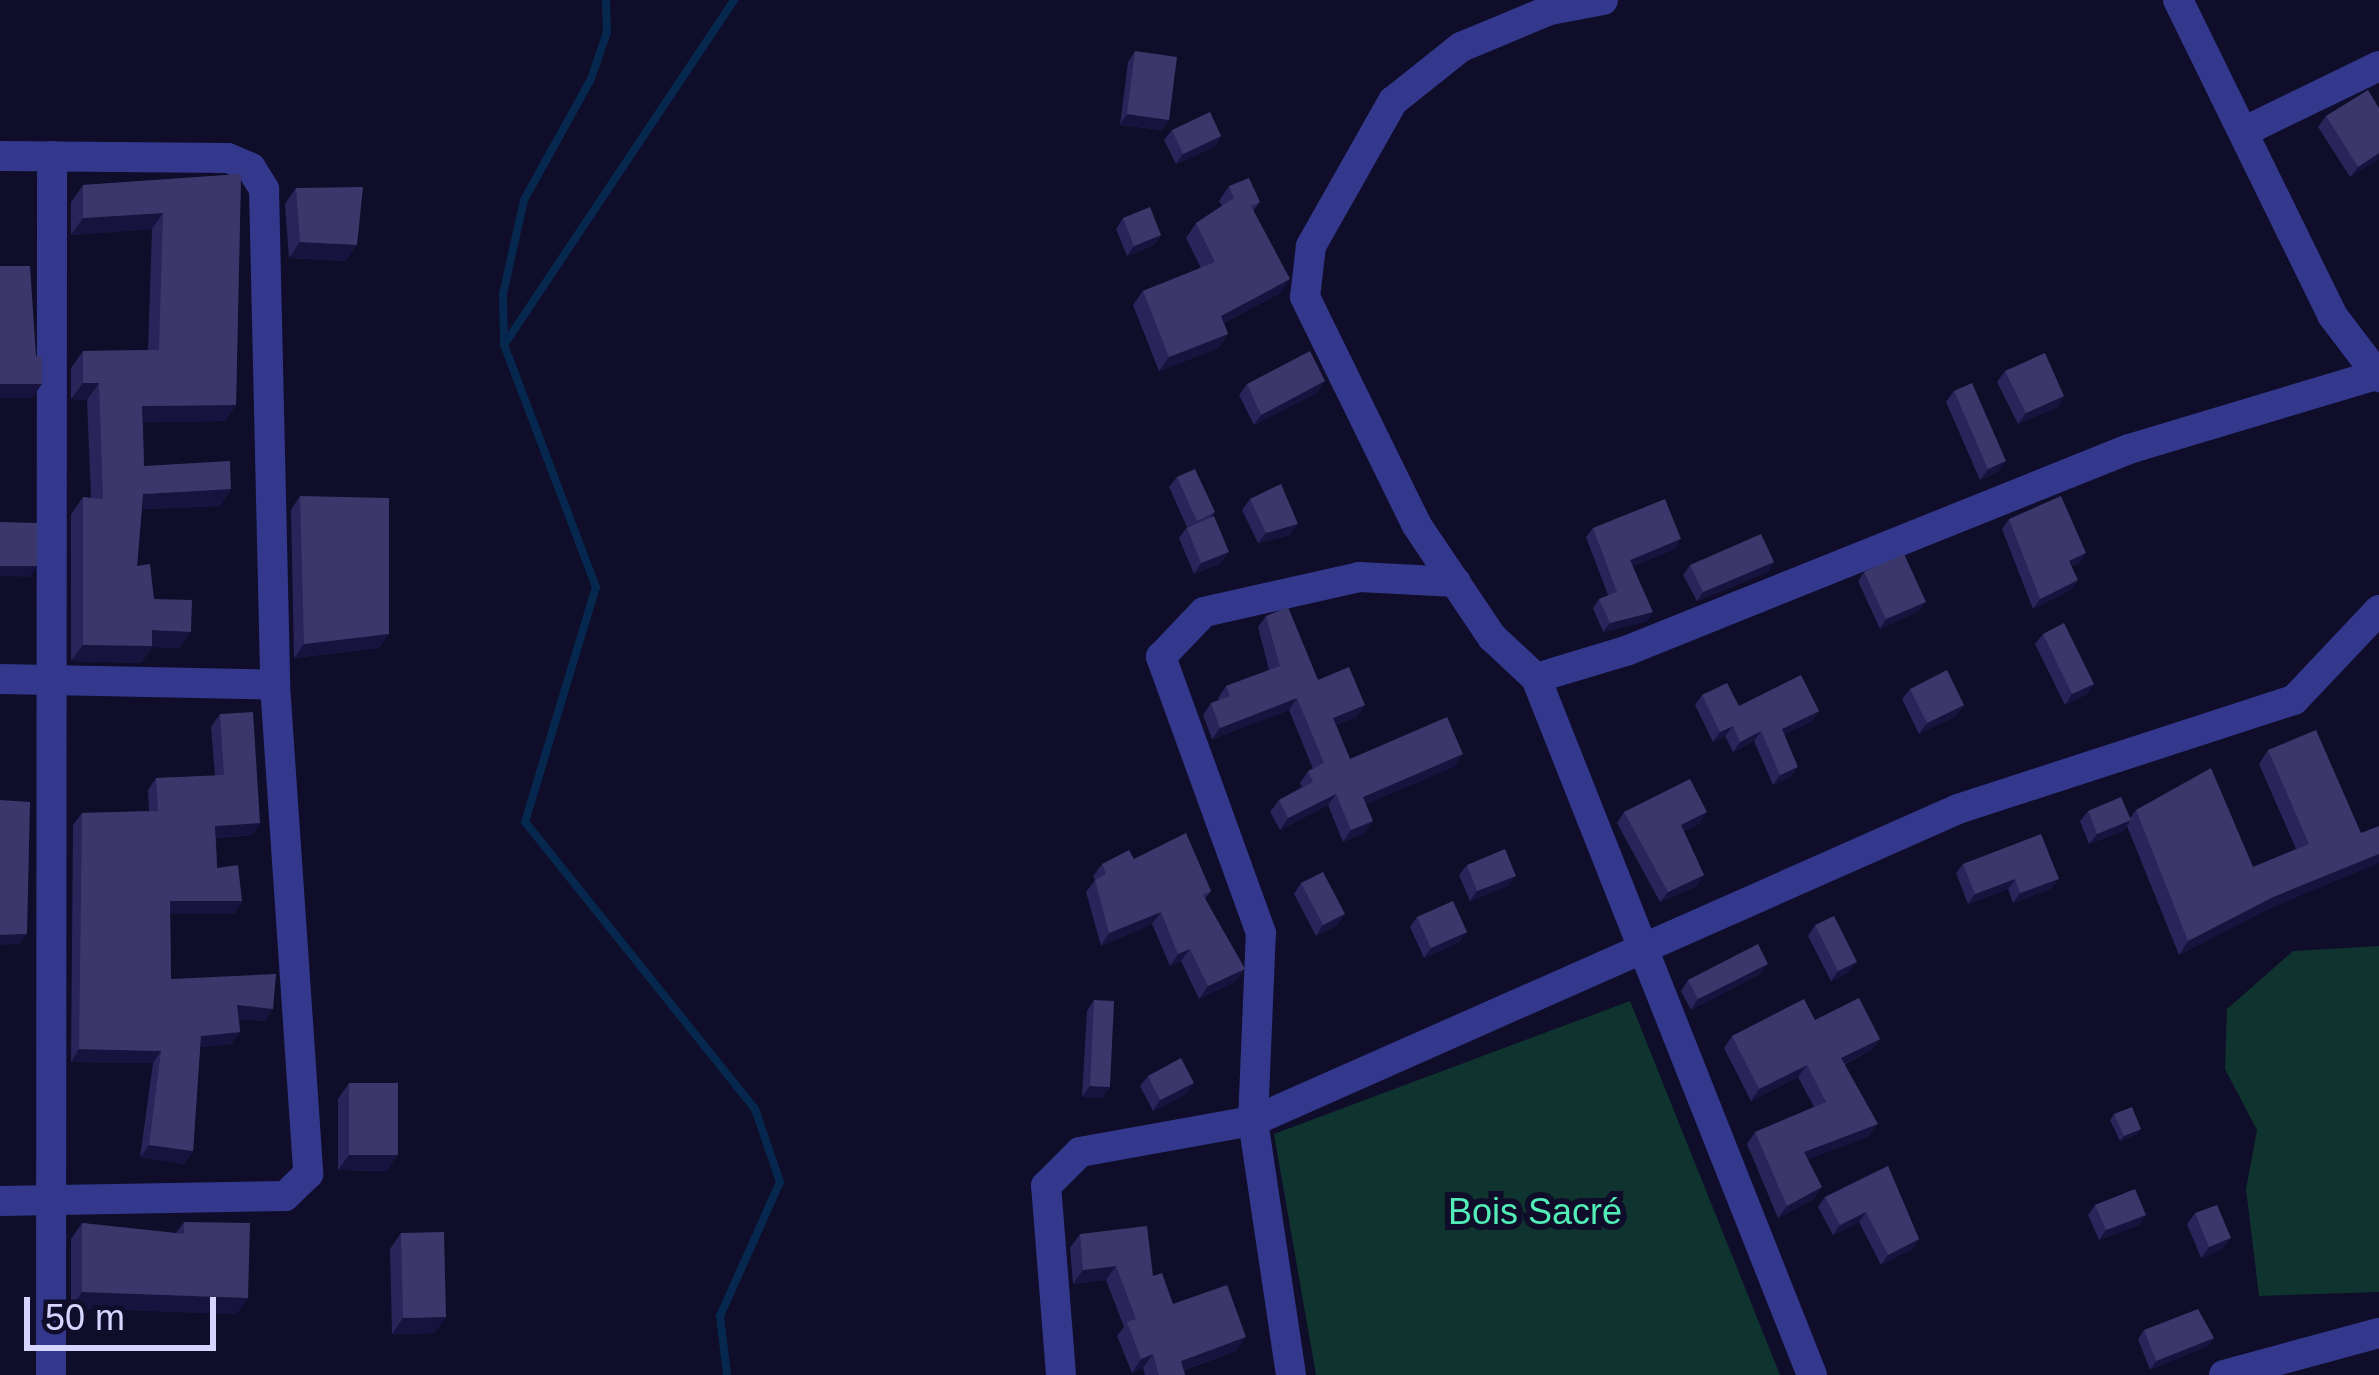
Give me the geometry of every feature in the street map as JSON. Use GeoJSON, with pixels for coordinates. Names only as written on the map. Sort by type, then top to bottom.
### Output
{"type":"FeatureCollection","features":[{"type":"Feature","properties":{"kind":"street"},"geometry":{"type":"LineString","coordinates":[[1603,0],[1550,10],[1461,47],[1393,100],[1311,246],[1305,296],[1416,524],[1492,637],[1536,678],[1812,1375]]}},
{"type":"Feature","properties":{"kind":"street"},"geometry":{"type":"LineString","coordinates":[[1536,678],[1625,651],[2129,449],[2379,375],[2332,315],[2178,0]]}},
{"type":"Feature","properties":{"kind":"street"},"geometry":{"type":"LineString","coordinates":[[2243,132],[2379,66]]}},
{"type":"Feature","properties":{"kind":"street"},"geometry":{"type":"LineString","coordinates":[[0,156],[228,158],[251,167],[264,189],[274,686],[308,1174],[285,1196],[0,1201]]}},
{"type":"Feature","properties":{"kind":"street"},"geometry":{"type":"LineString","coordinates":[[51,1375],[52,156]]}},
{"type":"Feature","properties":{"kind":"street"},"geometry":{"type":"LineString","coordinates":[[1292,1375],[1253,1121],[1262,933],[1161,657],[1204,612],[1359,578],[1456,582]]}},
{"type":"Feature","properties":{"kind":"street"},"geometry":{"type":"LineString","coordinates":[[1061,1375],[1046,1186],[1058,1167],[1080,1153],[1253,1121],[1648,952],[1958,809],[2294,700],[2379,610]]}},
{"type":"Feature","properties":{"kind":"street"},"geometry":{"type":"LineString","coordinates":[[0,679],[274,686]]}},
{"type":"Feature","properties":{"kind":"street"},"geometry":{"type":"LineString","coordinates":[[2224,1375],[2379,1333]]}},
{"type":"Feature","properties":{"kind":"green space"},"geometry":{"type":"Polygon","coordinates":[[[2379,946],[2379,1292],[2259,1296],[2246,1189],[2257,1130],[2225,1069],[2227,1009],[2293,951],[2379,946]]]}},
{"type":"Feature","properties":{"kind":"green space","name":"Bois Sacré"},"geometry":{"type":"Polygon","coordinates":[[[1630,1001],[1780,1375],[1316,1375],[1274,1134],[1630,1001]]]}},
{"type":"Feature","properties":{"kind":"building"},"geometry":{"type":"Polygon","coordinates":[[[1135,51],[1177,57],[1169,120],[1127,114],[1135,51]]]}},
{"type":"Feature","properties":{"kind":"building"},"geometry":{"type":"Polygon","coordinates":[[[2368,90],[2379,108],[2379,153],[2358,167],[2326,116],[2368,90]]]}},
{"type":"Feature","properties":{"kind":"building"},"geometry":{"type":"Polygon","coordinates":[[[1210,112],[1221,136],[1183,154],[1172,130],[1210,112]]]}},
{"type":"Feature","properties":{"kind":"building"},"geometry":{"type":"Polygon","coordinates":[[[241,174],[236,405],[142,406],[144,466],[230,461],[231,489],[143,494],[137,566],[150,564],[154,599],[192,600],[191,632],[152,630],[152,646],[83,645],[83,497],[103,499],[99,383],[83,383],[83,351],[159,350],[163,213],[83,218],[83,185],[241,174]]]}},
{"type":"Feature","properties":{"kind":"building"},"geometry":{"type":"Polygon","coordinates":[[[1249,178],[1260,202],[1251,206],[1290,279],[1221,316],[1228,334],[1169,357],[1143,291],[1215,262],[1196,223],[1234,198],[1229,186],[1249,178]]]}},
{"type":"Feature","properties":{"kind":"building"},"geometry":{"type":"Polygon","coordinates":[[[363,187],[357,245],[300,242],[296,188],[363,187]]]}},
{"type":"Feature","properties":{"kind":"building"},"geometry":{"type":"Polygon","coordinates":[[[1150,207],[1161,235],[1134,246],[1123,218],[1150,207]]]}},
{"type":"Feature","properties":{"kind":"building"},"geometry":{"type":"Polygon","coordinates":[[[0,266],[30,266],[42,384],[0,384],[0,266]]]}},
{"type":"Feature","properties":{"kind":"building"},"geometry":{"type":"Polygon","coordinates":[[[1310,351],[1325,381],[1261,415],[1247,384],[1310,351]]]}},
{"type":"Feature","properties":{"kind":"building"},"geometry":{"type":"Polygon","coordinates":[[[2045,353],[2064,396],[2026,413],[2005,371],[2045,353]]]}},
{"type":"Feature","properties":{"kind":"building"},"geometry":{"type":"Polygon","coordinates":[[[1972,383],[2006,461],[1988,469],[1954,391],[1972,383]]]}},
{"type":"Feature","properties":{"kind":"building"},"geometry":{"type":"Polygon","coordinates":[[[1195,469],[1215,512],[1197,521],[1177,477],[1195,469]]]}},
{"type":"Feature","properties":{"kind":"building"},"geometry":{"type":"Polygon","coordinates":[[[1281,484],[1298,524],[1266,533],[1250,499],[1281,484]]]}},
{"type":"Feature","properties":{"kind":"building"},"geometry":{"type":"Polygon","coordinates":[[[300,496],[389,498],[389,634],[304,644],[300,496]]]}},
{"type":"Feature","properties":{"kind":"building"},"geometry":{"type":"Polygon","coordinates":[[[2061,496],[2086,553],[2069,561],[2078,580],[2040,599],[2009,519],[2061,496]]]}},
{"type":"Feature","properties":{"kind":"building"},"geometry":{"type":"Polygon","coordinates":[[[1665,499],[1681,539],[1630,560],[1653,612],[1610,623],[1599,599],[1617,592],[1593,528],[1665,499]]]}},
{"type":"Feature","properties":{"kind":"building"},"geometry":{"type":"Polygon","coordinates":[[[1214,516],[1229,552],[1201,563],[1187,528],[1214,516]]]}},
{"type":"Feature","properties":{"kind":"building"},"geometry":{"type":"Polygon","coordinates":[[[0,522],[37,523],[37,566],[0,566],[0,522]]]}},
{"type":"Feature","properties":{"kind":"building"},"geometry":{"type":"Polygon","coordinates":[[[1761,534],[1774,562],[1703,592],[1690,565],[1761,534]]]}},
{"type":"Feature","properties":{"kind":"building"},"geometry":{"type":"Polygon","coordinates":[[[1904,554],[1926,602],[1886,619],[1864,572],[1904,554]]]}},
{"type":"Feature","properties":{"kind":"building"},"geometry":{"type":"Polygon","coordinates":[[[1288,607],[1318,680],[1349,667],[1365,705],[1333,718],[1350,759],[1447,717],[1463,754],[1363,797],[1373,821],[1351,830],[1336,794],[1288,818],[1279,800],[1313,782],[1308,771],[1324,763],[1297,698],[1220,728],[1211,703],[1230,696],[1226,686],[1280,666],[1266,616],[1288,607]]]}},
{"type":"Feature","properties":{"kind":"building"},"geometry":{"type":"Polygon","coordinates":[[[2064,623],[2094,684],[2072,694],[2043,634],[2064,623]]]}},
{"type":"Feature","properties":{"kind":"building"},"geometry":{"type":"Polygon","coordinates":[[[1947,670],[1964,705],[1927,723],[1910,689],[1947,670]]]}},
{"type":"Feature","properties":{"kind":"building"},"geometry":{"type":"Polygon","coordinates":[[[1801,675],[1819,711],[1782,729],[1798,767],[1780,775],[1761,731],[1740,742],[1733,726],[1720,732],[1702,695],[1727,683],[1739,706],[1801,675]]]}},
{"type":"Feature","properties":{"kind":"building"},"geometry":{"type":"Polygon","coordinates":[[[253,712],[260,823],[215,826],[217,868],[238,865],[242,901],[170,901],[171,979],[276,974],[273,1009],[237,1005],[240,1032],[201,1036],[193,1151],[149,1145],[161,1051],[79,1049],[82,813],[158,811],[156,778],[224,775],[220,714],[253,712]]]}},
{"type":"Feature","properties":{"kind":"building"},"geometry":{"type":"Polygon","coordinates":[[[2316,730],[2361,833],[2379,826],[2379,854],[2273,897],[2188,941],[2136,810],[2211,768],[2253,867],[2309,844],[2268,750],[2316,730]]]}},
{"type":"Feature","properties":{"kind":"building"},"geometry":{"type":"Polygon","coordinates":[[[1690,779],[1707,812],[1681,825],[1704,875],[1668,892],[1624,812],[1690,779]]]}},
{"type":"Feature","properties":{"kind":"building"},"geometry":{"type":"Polygon","coordinates":[[[2121,797],[2131,820],[2097,834],[2088,811],[2121,797]]]}},
{"type":"Feature","properties":{"kind":"building"},"geometry":{"type":"Polygon","coordinates":[[[0,800],[30,802],[27,934],[0,935],[0,800]]]}},
{"type":"Feature","properties":{"kind":"building"},"geometry":{"type":"Polygon","coordinates":[[[1186,833],[1211,891],[1203,895],[1245,969],[1208,986],[1190,949],[1178,954],[1161,912],[1109,933],[1095,880],[1106,874],[1102,864],[1129,850],[1134,859],[1186,833]]]}},
{"type":"Feature","properties":{"kind":"building"},"geometry":{"type":"Polygon","coordinates":[[[2041,834],[2059,879],[2020,893],[2015,879],[1975,894],[1963,864],[2041,834]]]}},
{"type":"Feature","properties":{"kind":"building"},"geometry":{"type":"Polygon","coordinates":[[[1505,849],[1516,876],[1477,891],[1467,865],[1505,849]]]}},
{"type":"Feature","properties":{"kind":"building"},"geometry":{"type":"Polygon","coordinates":[[[1323,872],[1345,914],[1323,925],[1301,883],[1323,872]]]}},
{"type":"Feature","properties":{"kind":"building"},"geometry":{"type":"Polygon","coordinates":[[[1453,901],[1467,932],[1431,948],[1417,917],[1453,901]]]}},
{"type":"Feature","properties":{"kind":"building"},"geometry":{"type":"Polygon","coordinates":[[[1834,916],[1857,962],[1838,971],[1815,925],[1834,916]]]}},
{"type":"Feature","properties":{"kind":"building"},"geometry":{"type":"Polygon","coordinates":[[[1758,944],[1768,964],[1698,999],[1688,980],[1758,944]]]}},
{"type":"Feature","properties":{"kind":"building"},"geometry":{"type":"Polygon","coordinates":[[[1859,998],[1880,1039],[1841,1058],[1878,1124],[1804,1152],[1822,1187],[1787,1206],[1755,1132],[1826,1102],[1807,1065],[1759,1089],[1732,1036],[1804,999],[1815,1020],[1859,998]]]}},
{"type":"Feature","properties":{"kind":"building"},"geometry":{"type":"Polygon","coordinates":[[[1094,1000],[1114,1001],[1110,1087],[1090,1086],[1094,1000]]]}},
{"type":"Feature","properties":{"kind":"building"},"geometry":{"type":"Polygon","coordinates":[[[1181,1058],[1194,1083],[1160,1100],[1148,1076],[1181,1058]]]}},
{"type":"Feature","properties":{"kind":"building"},"geometry":{"type":"Polygon","coordinates":[[[349,1083],[398,1083],[398,1155],[349,1155],[349,1083]]]}},
{"type":"Feature","properties":{"kind":"building"},"geometry":{"type":"Polygon","coordinates":[[[2132,1107],[2141,1129],[2124,1136],[2114,1114],[2132,1107]]]}},
{"type":"Feature","properties":{"kind":"building"},"geometry":{"type":"Polygon","coordinates":[[[1888,1166],[1919,1239],[1888,1255],[1866,1212],[1840,1225],[1825,1197],[1888,1166]]]}},
{"type":"Feature","properties":{"kind":"building"},"geometry":{"type":"Polygon","coordinates":[[[2135,1189],[2146,1215],[2106,1230],[2095,1205],[2135,1189]]]}},
{"type":"Feature","properties":{"kind":"building"},"geometry":{"type":"Polygon","coordinates":[[[2217,1205],[2231,1238],[2209,1247],[2195,1213],[2217,1205]]]}},
{"type":"Feature","properties":{"kind":"building"},"geometry":{"type":"Polygon","coordinates":[[[184,1222],[250,1223],[248,1298],[82,1292],[82,1223],[184,1234],[184,1222]]]}},
{"type":"Feature","properties":{"kind":"building"},"geometry":{"type":"Polygon","coordinates":[[[1147,1226],[1153,1276],[1162,1273],[1173,1304],[1227,1285],[1246,1337],[1181,1361],[1185,1375],[1159,1375],[1153,1354],[1141,1359],[1127,1322],[1136,1319],[1116,1266],[1083,1270],[1080,1234],[1147,1226]]]}},
{"type":"Feature","properties":{"kind":"building"},"geometry":{"type":"Polygon","coordinates":[[[444,1232],[446,1317],[403,1318],[401,1233],[444,1232]]]}},
{"type":"Feature","properties":{"kind":"building"},"geometry":{"type":"Polygon","coordinates":[[[2198,1309],[2214,1338],[2156,1361],[2144,1330],[2198,1309]]]}},
{"type":"Feature","properties":{"kind":"waterway"},"geometry":{"type":"LineString","coordinates":[[504,342],[503,294],[524,200],[591,79],[607,32],[606,0]]}},
{"type":"Feature","properties":{"kind":"waterway"},"geometry":{"type":"LineString","coordinates":[[727,1375],[720,1316],[780,1182],[755,1109],[525,822],[596,587],[504,345],[734,0]]}}]}
